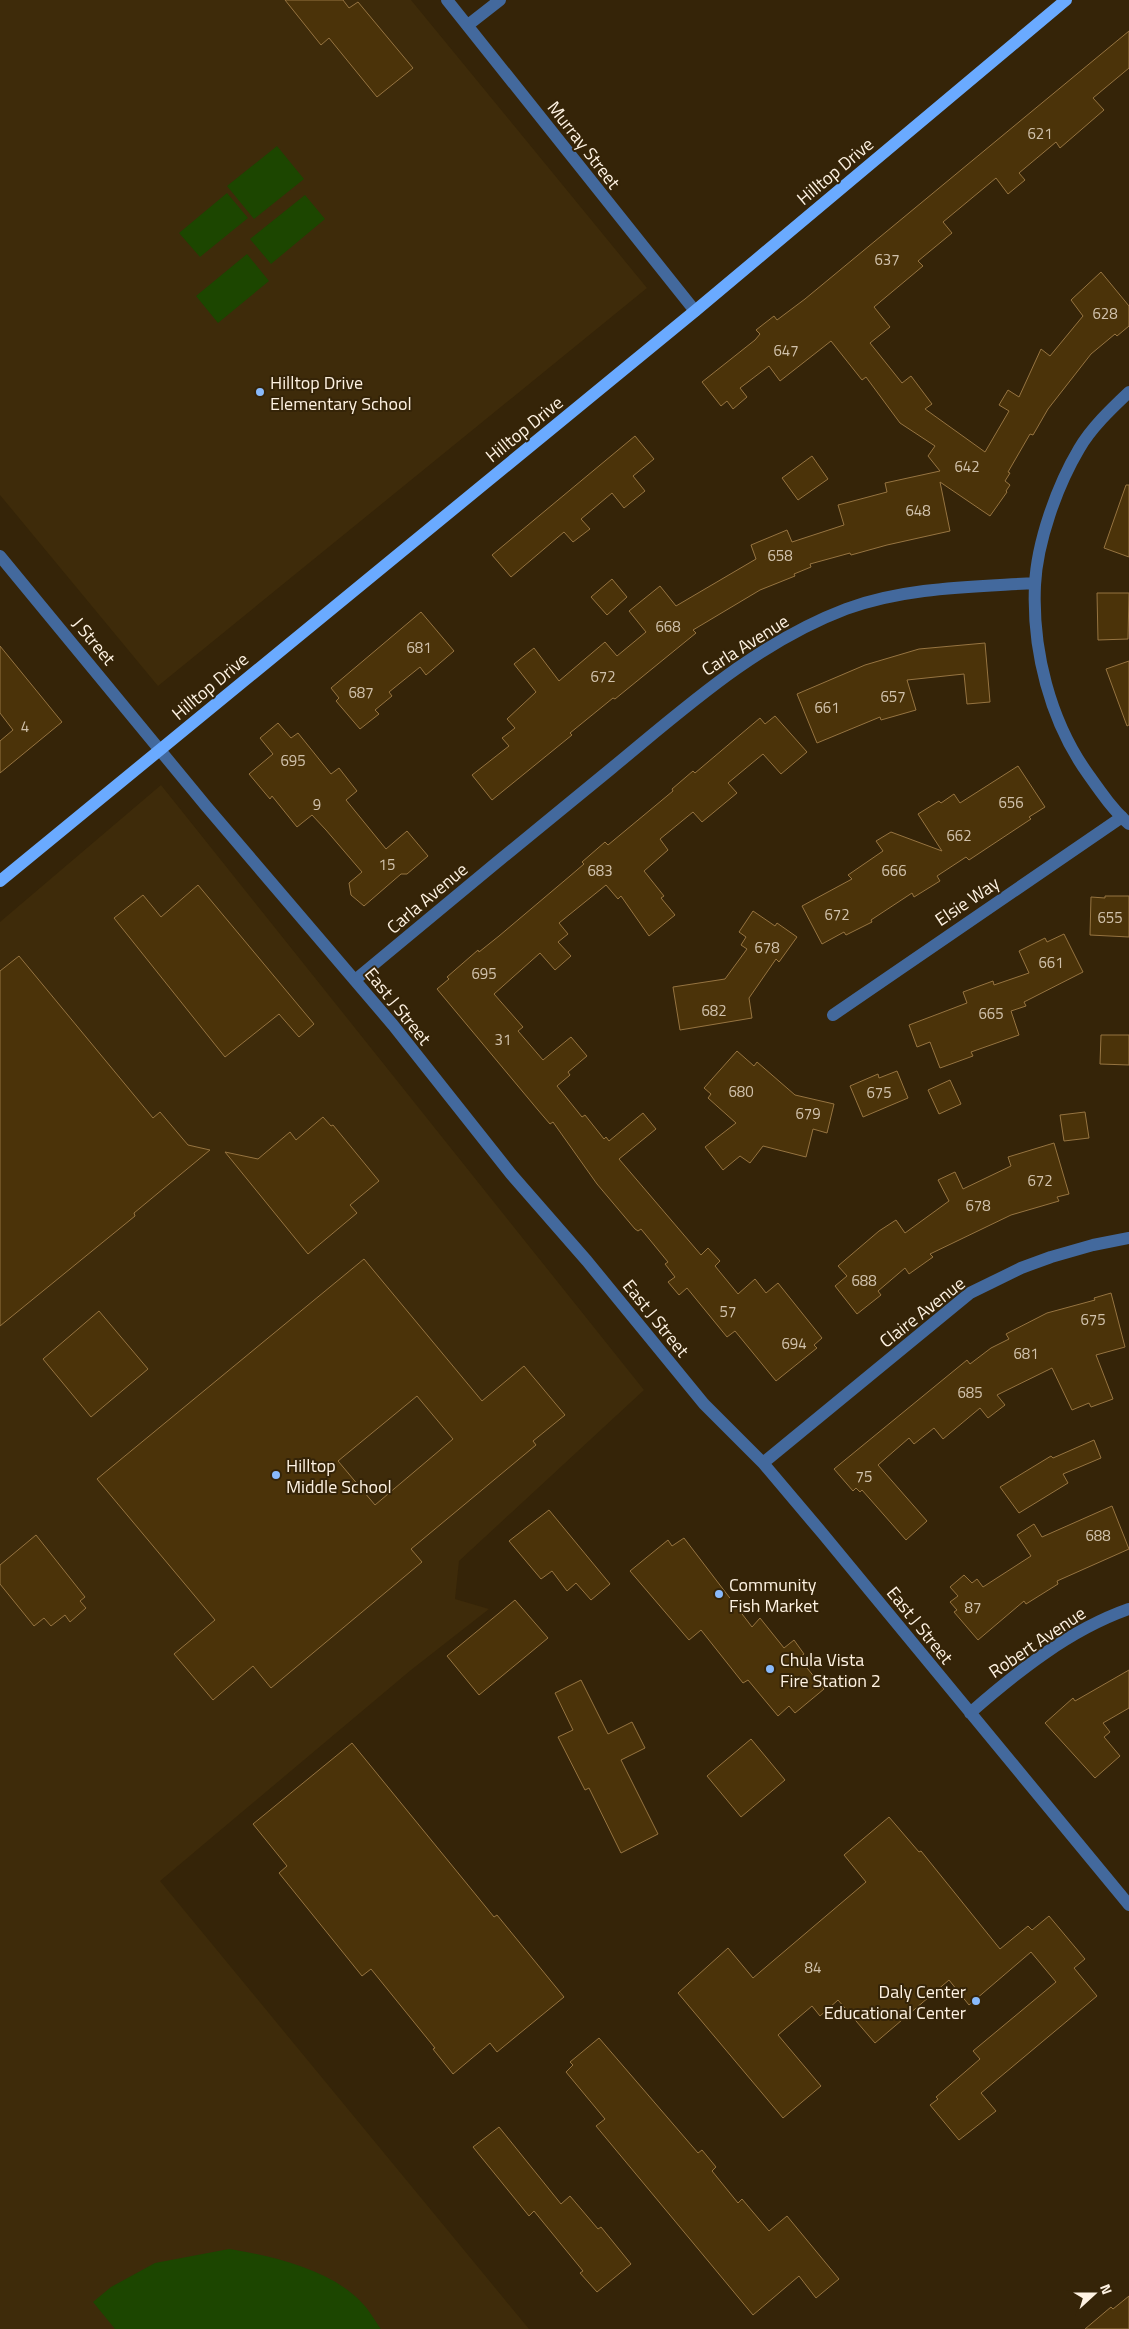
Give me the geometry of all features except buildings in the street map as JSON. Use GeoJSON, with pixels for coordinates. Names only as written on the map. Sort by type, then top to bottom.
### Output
{"type":"FeatureCollection","features":[{"type":"Feature","properties":{"kind":"main road","name":"Hilltop Drive"},"geometry":{"type":"LineString","coordinates":[[0,880],[695,311],[1066,0]]}},
{"type":"Feature","properties":{"kind":"street","name":"Murray Street"},"geometry":{"type":"LineString","coordinates":[[447,0],[695,311]]}},
{"type":"Feature","properties":{"kind":"street"},"geometry":{"type":"LineString","coordinates":[[468,25],[500,0]]}},
{"type":"Feature","properties":{"kind":"street"},"geometry":{"type":"LineString","coordinates":[[1125,820],[1074,753],[1060,723],[1044,676],[1035,621],[1035,583],[1044,531],[1079,448],[1110,410],[1129,392]]}},
{"type":"Feature","properties":{"kind":"street","name":"J Street"},"geometry":{"type":"LineString","coordinates":[[0,556],[160,750]]}},
{"type":"Feature","properties":{"kind":"street","name":"Carla Avenue"},"geometry":{"type":"LineString","coordinates":[[355,980],[695,699],[767,648],[847,609],[889,598],[927,591],[1035,583]]}},
{"type":"Feature","properties":{"kind":"street","name":"East J Street"},"geometry":{"type":"LineString","coordinates":[[160,750],[355,980],[511,1174],[586,1261],[704,1404],[763,1463],[1129,1906]]}},
{"type":"Feature","properties":{"kind":"street","name":"Elsie Way"},"geometry":{"type":"LineString","coordinates":[[833,1015],[1125,820]]}},
{"type":"Feature","properties":{"kind":"street","name":"Claire Avenue"},"geometry":{"type":"LineString","coordinates":[[763,1463],[970,1293],[1021,1268],[1050,1257],[1093,1244],[1129,1238]]}},
{"type":"Feature","properties":{"kind":"street","name":"Robert Avenue"},"geometry":{"type":"LineString","coordinates":[[970,1713],[1039,1657],[1107,1617],[1129,1609]]}},
{"type":"Feature","properties":{"kind":"shaded area","name":"Hilltop Drive Elementary School"},"geometry":{"type":"Polygon","coordinates":[[[0,0],[411,0],[647,288],[158,686],[0,495],[0,0]]]}},
{"type":"Feature","properties":{"kind":"shaded area","name":"Hilltop Middle School"},"geometry":{"type":"Polygon","coordinates":[[[161,785],[644,1390],[459,1561],[455,1599],[489,1609],[411,1670],[160,1881],[529,2329],[0,2329],[0,922],[161,785]]]}},
{"type":"Feature","properties":{"kind":"green space"},"geometry":{"type":"Polygon","coordinates":[[[277,146],[304,179],[254,219],[227,186],[277,146]]]}},
{"type":"Feature","properties":{"kind":"green space"},"geometry":{"type":"Polygon","coordinates":[[[227,193],[248,218],[200,257],[179,233],[227,193]]]}},
{"type":"Feature","properties":{"kind":"green space"},"geometry":{"type":"Polygon","coordinates":[[[305,195],[325,219],[271,264],[250,239],[305,195]]]}},
{"type":"Feature","properties":{"kind":"green space"},"geometry":{"type":"Polygon","coordinates":[[[247,254],[269,281],[218,323],[196,296],[247,254]]]}},
{"type":"Feature","properties":{"kind":"green space"},"geometry":{"type":"Polygon","coordinates":[[[229,2249],[301,2266],[335,2282],[363,2304],[381,2329],[115,2329],[93,2302],[111,2287],[155,2263],[229,2249]]]}},
{"type":"Feature","properties":{"kind":"place","name":"Hilltop Drive Elementary School"},"geometry":{"type":"Point","coordinates":[260,392]}},
{"type":"Feature","properties":{"kind":"place","name":"Hilltop Middle School"},"geometry":{"type":"Point","coordinates":[276,1475]}},
{"type":"Feature","properties":{"kind":"place","name":"Community Fish Market"},"geometry":{"type":"Point","coordinates":[719,1594]}},
{"type":"Feature","properties":{"kind":"place","name":"Chula Vista Fire Station 2"},"geometry":{"type":"Point","coordinates":[770,1669]}},
{"type":"Feature","properties":{"kind":"place","name":"Daly Center Educational Center"},"geometry":{"type":"Point","coordinates":[976,2001]}}]}
